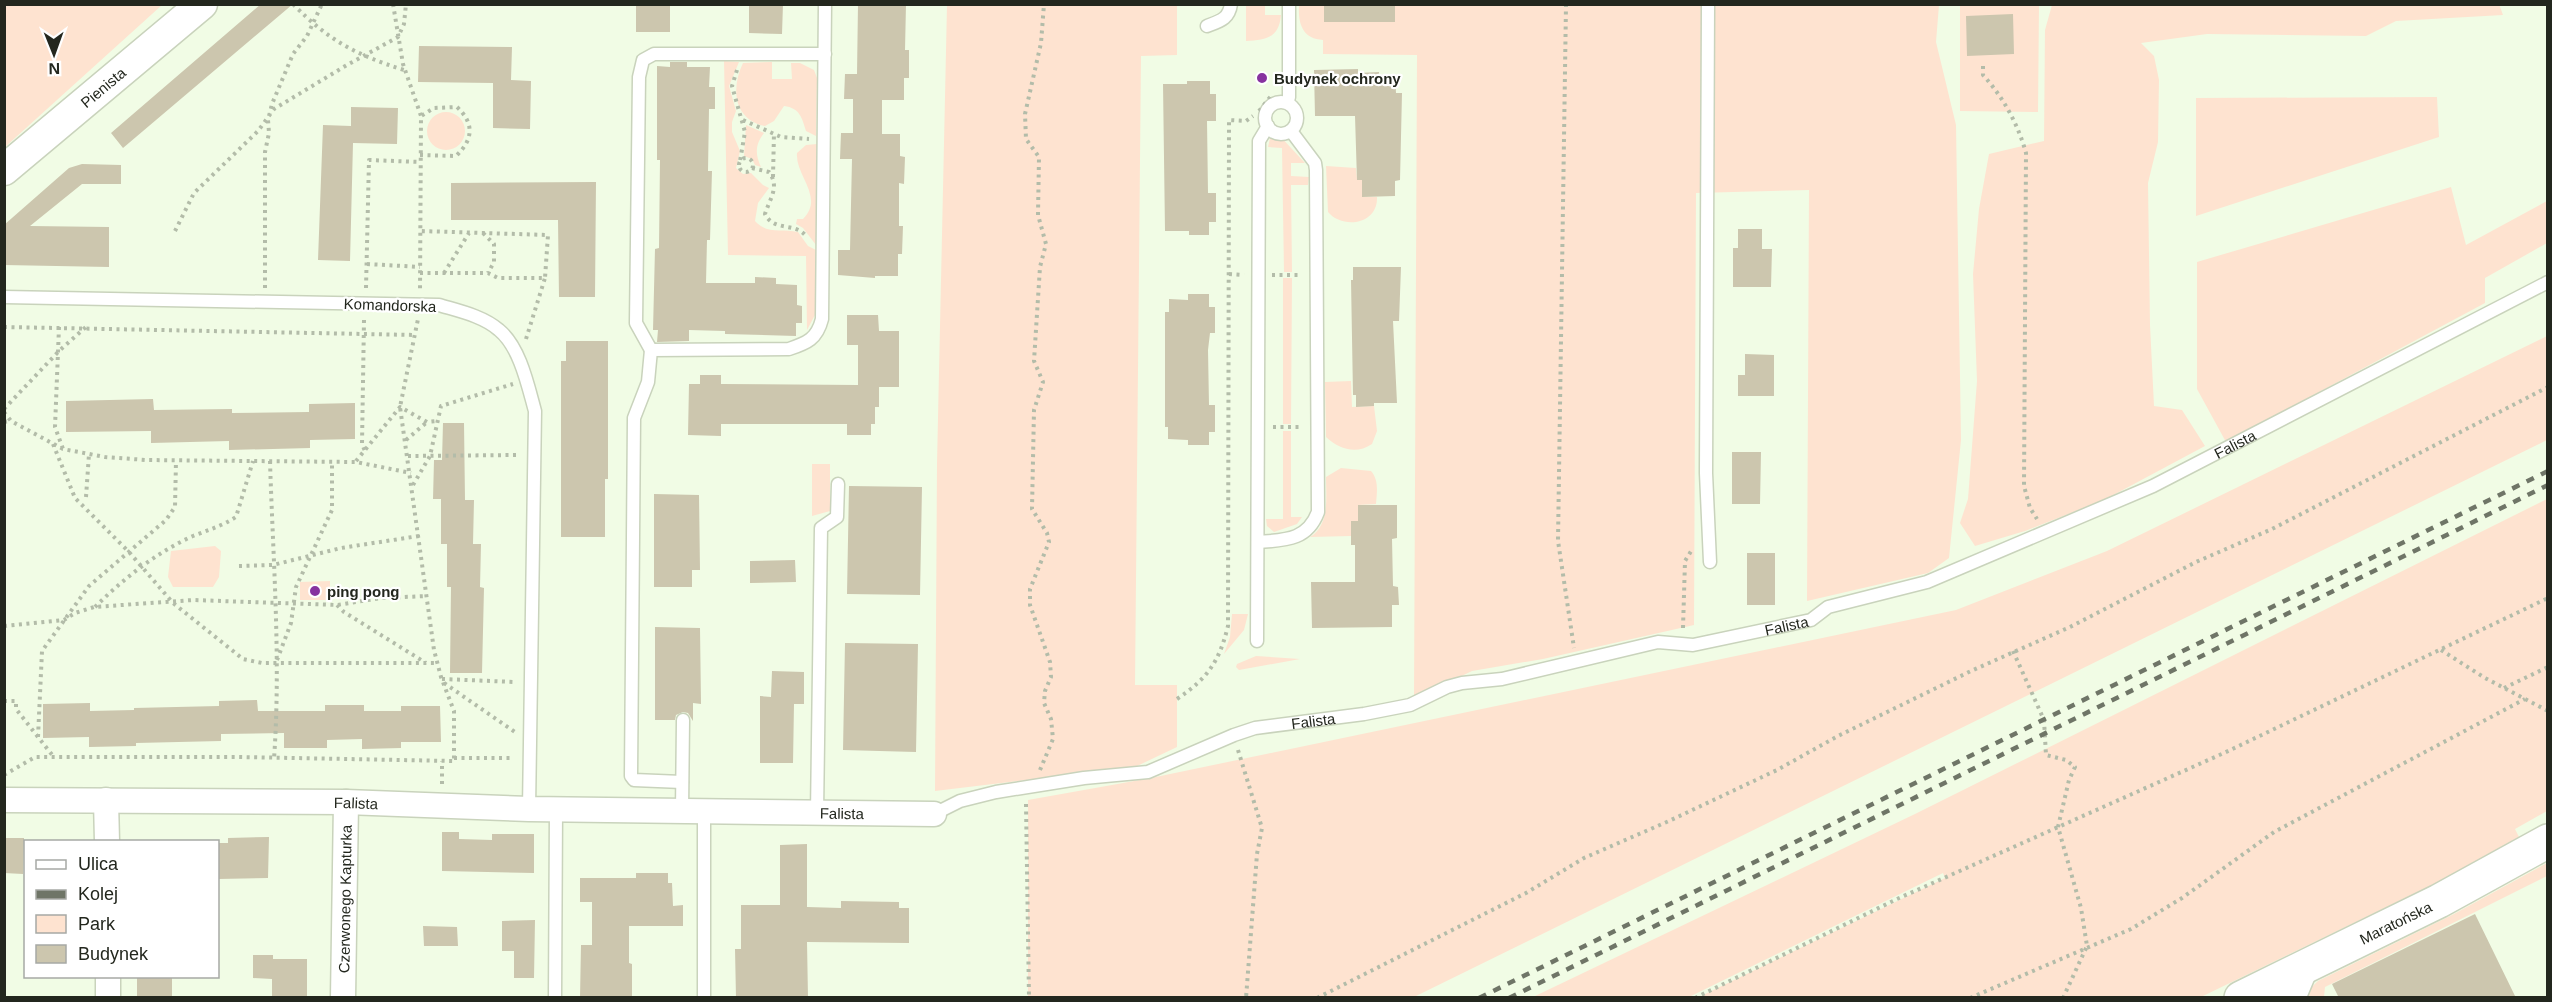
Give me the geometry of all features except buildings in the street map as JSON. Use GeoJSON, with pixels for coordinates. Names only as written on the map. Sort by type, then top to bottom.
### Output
{"type":"FeatureCollection","features":[{"type":"Feature","properties":{"kind":"main road","name":"Maratońska"},"geometry":{"type":"LineString","coordinates":[[2241,998],[2439,901],[2547,842]]}},
{"type":"Feature","properties":{"kind":"street","name":"Pienista"},"geometry":{"type":"LineString","coordinates":[[4,170],[200,5]]}},
{"type":"Feature","properties":{"kind":"street","name":"Falista"},"geometry":{"type":"LineString","coordinates":[[4,800],[346,801],[530,809],[934,814]]}},
{"type":"Feature","properties":{"kind":"street"},"geometry":{"type":"LineString","coordinates":[[106,800],[107,840]]}},
{"type":"Feature","properties":{"kind":"street","name":"Czerwonego Kapturka"},"geometry":{"type":"LineString","coordinates":[[343,998],[346,801]]}},
{"type":"Feature","properties":{"kind":"street"},"geometry":{"type":"LineString","coordinates":[[2290,998],[2303,967]]}},
{"type":"Feature","properties":{"kind":"street"},"geometry":{"type":"LineString","coordinates":[[108,978],[108,998]]}},
{"type":"Feature","properties":{"kind":"lane"},"geometry":{"type":"LineString","coordinates":[[651,350],[789,349],[807,343],[819,333],[822,319],[825,4]]}},
{"type":"Feature","properties":{"kind":"lane"},"geometry":{"type":"LineString","coordinates":[[1207,26],[1224,20],[1230,11],[1231,4]]}},
{"type":"Feature","properties":{"kind":"lane"},"geometry":{"type":"LineString","coordinates":[[1287,103],[1289,98],[1289,4]]}},
{"type":"Feature","properties":{"kind":"lane"},"geometry":{"type":"LineString","coordinates":[[1708,4],[1706,473],[1710,562]]}},
{"type":"Feature","properties":{"kind":"lane"},"geometry":{"type":"LineString","coordinates":[[682,782],[634,780],[631,776],[634,418],[636,407],[648,382],[651,350],[636,323],[641,67],[644,60],[654,54],[825,54]]}},
{"type":"Feature","properties":{"kind":"lane"},"geometry":{"type":"LineString","coordinates":[[1277,103],[1287,103],[1296,112],[1297,119],[1290,130],[1276,133],[1268,126],[1266,114],[1268,109],[1277,103]]}},
{"type":"Feature","properties":{"kind":"lane"},"geometry":{"type":"LineString","coordinates":[[1257,641],[1259,141],[1268,126]]}},
{"type":"Feature","properties":{"kind":"lane"},"geometry":{"type":"LineString","coordinates":[[1258,542],[1287,540],[1300,536],[1314,521],[1317,512],[1316,170],[1315,162],[1290,130]]}},
{"type":"Feature","properties":{"kind":"lane","name":"Falista"},"geometry":{"type":"LineString","coordinates":[[934,814],[960,801],[1029,785],[1148,772],[1255,728],[1364,714],[1410,705],[1447,687],[1462,683],[1502,679],[1658,642],[1693,645],[1811,620],[1828,607],[1927,582],[2153,486],[2547,282]]}},
{"type":"Feature","properties":{"kind":"lane","name":"Komandorska"},"geometry":{"type":"LineString","coordinates":[[4,297],[439,305],[474,316],[500,330],[517,356],[535,411],[530,809]]}},
{"type":"Feature","properties":{"kind":"lane"},"geometry":{"type":"LineString","coordinates":[[818,813],[821,528],[837,517],[838,484]]}},
{"type":"Feature","properties":{"kind":"lane"},"geometry":{"type":"LineString","coordinates":[[683,720],[682,782],[693,812],[704,998]]}},
{"type":"Feature","properties":{"kind":"lane"},"geometry":{"type":"LineString","coordinates":[[555,998],[556,809]]}},
{"type":"Feature","properties":{"kind":"path"},"geometry":{"type":"LineString","coordinates":[[292,4],[335,41],[364,57],[404,70]]}},
{"type":"Feature","properties":{"kind":"path"},"geometry":{"type":"LineString","coordinates":[[265,301],[265,152],[269,133],[268,120],[272,104],[293,54],[307,36],[322,4]]}},
{"type":"Feature","properties":{"kind":"path"},"geometry":{"type":"LineString","coordinates":[[393,4],[404,70],[421,116],[420,304],[416,335],[400,407],[437,663],[454,711],[454,758]]}},
{"type":"Feature","properties":{"kind":"path"},"geometry":{"type":"LineString","coordinates":[[175,231],[194,193],[268,120],[274,110],[398,37],[404,24],[406,4]]}},
{"type":"Feature","properties":{"kind":"path"},"geometry":{"type":"LineString","coordinates":[[1029,998],[1026,799],[1029,785],[1038,774],[1053,739],[1051,719],[1044,703],[1045,691],[1051,677],[1050,662],[1030,605],[1030,589],[1049,542],[1047,533],[1032,509],[1034,410],[1043,382],[1034,361],[1041,267],[1046,244],[1038,215],[1039,157],[1026,140],[1025,114],[1041,43],[1044,4]]}},
{"type":"Feature","properties":{"kind":"path"},"geometry":{"type":"LineString","coordinates":[[1566,4],[1558,541],[1575,660]]}},
{"type":"Feature","properties":{"kind":"path"},"geometry":{"type":"LineString","coordinates":[[744,54],[732,86],[745,132],[739,168],[747,172],[752,168]]}},
{"type":"Feature","properties":{"kind":"path"},"geometry":{"type":"LineString","coordinates":[[1983,66],[1983,75],[1998,92],[2021,135],[2026,153],[2024,486],[2030,508],[2039,522],[2056,528]]}},
{"type":"Feature","properties":{"kind":"path"},"geometry":{"type":"LineString","coordinates":[[1177,699],[1194,687],[1212,669],[1222,650],[1228,626],[1229,120],[1246,121],[1273,94]]}},
{"type":"Feature","properties":{"kind":"path"},"geometry":{"type":"LineString","coordinates":[[420,155],[456,156],[467,143],[470,127],[467,117],[457,107],[434,108],[421,116]]}},
{"type":"Feature","properties":{"kind":"path"},"geometry":{"type":"LineString","coordinates":[[742,119],[781,137],[824,139]]}},
{"type":"Feature","properties":{"kind":"path"},"geometry":{"type":"LineString","coordinates":[[774,132],[774,191],[765,214],[768,219],[781,226],[803,232],[812,246],[823,249]]}},
{"type":"Feature","properties":{"kind":"path"},"geometry":{"type":"LineString","coordinates":[[740,161],[744,158],[750,160],[752,168]]}},
{"type":"Feature","properties":{"kind":"path"},"geometry":{"type":"LineString","coordinates":[[365,451],[362,444],[369,160],[420,162]]}},
{"type":"Feature","properties":{"kind":"path"},"geometry":{"type":"LineString","coordinates":[[752,168],[769,172],[773,177]]}},
{"type":"Feature","properties":{"kind":"path"},"geometry":{"type":"LineString","coordinates":[[420,231],[548,235],[545,279],[525,342],[517,356]]}},
{"type":"Feature","properties":{"kind":"path"},"geometry":{"type":"LineString","coordinates":[[444,273],[469,233]]}},
{"type":"Feature","properties":{"kind":"path"},"geometry":{"type":"LineString","coordinates":[[483,233],[494,244],[494,262],[488,273]]}},
{"type":"Feature","properties":{"kind":"path"},"geometry":{"type":"LineString","coordinates":[[367,264],[420,267]]}},
{"type":"Feature","properties":{"kind":"path"},"geometry":{"type":"LineString","coordinates":[[420,273],[488,273],[498,278],[545,279]]}},
{"type":"Feature","properties":{"kind":"path"},"geometry":{"type":"LineString","coordinates":[[4,327],[416,335]]}},
{"type":"Feature","properties":{"kind":"path"},"geometry":{"type":"LineString","coordinates":[[59,327],[55,427],[63,449]]}},
{"type":"Feature","properties":{"kind":"path"},"geometry":{"type":"LineString","coordinates":[[86,327],[59,351],[4,410],[11,421],[63,449],[146,460],[356,462],[411,473]]}},
{"type":"Feature","properties":{"kind":"path"},"geometry":{"type":"LineString","coordinates":[[413,486],[430,456],[441,406],[526,382]]}},
{"type":"Feature","properties":{"kind":"path"},"geometry":{"type":"LineString","coordinates":[[1317,998],[1526,893],[1584,858],[1777,770],[1838,736],[2013,651],[2070,627],[2196,562],[2272,529],[2547,387]]}},
{"type":"Feature","properties":{"kind":"path"},"geometry":{"type":"LineString","coordinates":[[356,462],[400,407]]}},
{"type":"Feature","properties":{"kind":"path"},"geometry":{"type":"LineString","coordinates":[[400,407],[427,422],[437,421]]}},
{"type":"Feature","properties":{"kind":"path"},"geometry":{"type":"LineString","coordinates":[[4,422],[11,421]]}},
{"type":"Feature","properties":{"kind":"path"},"geometry":{"type":"LineString","coordinates":[[406,440],[427,422]]}},
{"type":"Feature","properties":{"kind":"path"},"geometry":{"type":"LineString","coordinates":[[53,444],[75,498],[129,552],[173,603],[243,659],[262,663],[437,663]]}},
{"type":"Feature","properties":{"kind":"path"},"geometry":{"type":"LineString","coordinates":[[86,497],[89,454]]}},
{"type":"Feature","properties":{"kind":"path"},"geometry":{"type":"LineString","coordinates":[[408,456],[535,454]]}},
{"type":"Feature","properties":{"kind":"path"},"geometry":{"type":"LineString","coordinates":[[38,737],[42,651],[89,586],[166,520],[175,507],[176,460]]}},
{"type":"Feature","properties":{"kind":"path"},"geometry":{"type":"LineString","coordinates":[[94,607],[147,562],[236,517],[253,461]]}},
{"type":"Feature","properties":{"kind":"path"},"geometry":{"type":"LineString","coordinates":[[270,461],[276,603],[277,717],[274,759]]}},
{"type":"Feature","properties":{"kind":"path"},"geometry":{"type":"LineString","coordinates":[[276,662],[283,648],[295,603],[296,586],[332,510],[332,462]]}},
{"type":"Feature","properties":{"kind":"path"},"geometry":{"type":"LineString","coordinates":[[239,566],[273,565],[383,540],[419,536]]}},
{"type":"Feature","properties":{"kind":"path"},"geometry":{"type":"LineString","coordinates":[[1682,644],[1685,561],[1697,542],[1709,539]]}},
{"type":"Feature","properties":{"kind":"path"},"geometry":{"type":"LineString","coordinates":[[4,626],[64,620],[75,613],[94,607],[193,600],[337,605],[381,598],[427,596]]}},
{"type":"Feature","properties":{"kind":"path"},"geometry":{"type":"LineString","coordinates":[[1695,998],[1898,898],[2224,753],[2547,598]]}},
{"type":"Feature","properties":{"kind":"path"},"geometry":{"type":"LineString","coordinates":[[337,605],[344,612],[427,663]]}},
{"type":"Feature","properties":{"kind":"path"},"geometry":{"type":"LineString","coordinates":[[2441,649],[2504,688],[2547,711]]}},
{"type":"Feature","properties":{"kind":"path"},"geometry":{"type":"LineString","coordinates":[[2013,651],[2044,720],[2046,754],[2066,760],[2074,767],[2058,827],[2080,908],[2087,946],[2063,998]]}},
{"type":"Feature","properties":{"kind":"path"},"geometry":{"type":"LineString","coordinates":[[2504,688],[2547,667]]}},
{"type":"Feature","properties":{"kind":"path"},"geometry":{"type":"LineString","coordinates":[[442,681],[531,682]]}},
{"type":"Feature","properties":{"kind":"path"},"geometry":{"type":"LineString","coordinates":[[442,681],[530,742]]}},
{"type":"Feature","properties":{"kind":"path"},"geometry":{"type":"LineString","coordinates":[[1970,998],[2131,929],[2172,904],[2274,832],[2525,699]]}},
{"type":"Feature","properties":{"kind":"path"},"geometry":{"type":"LineString","coordinates":[[4,701],[16,702],[16,709],[53,757]]}},
{"type":"Feature","properties":{"kind":"path"},"geometry":{"type":"LineString","coordinates":[[1234,735],[1262,828],[1256,865],[1246,998]]}},
{"type":"Feature","properties":{"kind":"path"},"geometry":{"type":"LineString","coordinates":[[4,775],[35,757],[454,761],[454,758],[530,758]]}},
{"type":"Feature","properties":{"kind":"green space"},"geometry":{"type":"Polygon","coordinates":[[[5,4],[162,4],[162,5],[5,147],[5,4]]]}},
{"type":"Feature","properties":{"kind":"green space"},"geometry":{"type":"Polygon","coordinates":[[[1395,4],[1939,5],[1936,42],[1956,125],[1961,440],[1949,558],[1928,573],[1807,601],[1809,190],[1696,193],[1694,625],[1543,659],[1472,671],[1414,699],[1417,55],[1323,54],[1323,40],[1310,37],[1306,33],[1301,24],[1299,12],[1299,5],[1324,5],[1324,22],[1394,22],[1395,4]]]}},
{"type":"Feature","properties":{"kind":"green space"},"geometry":{"type":"Polygon","coordinates":[[[2499,4],[2503,15],[2396,21],[2366,36],[2207,34],[2141,43],[2154,56],[2159,80],[2158,142],[2148,183],[2150,325],[2154,406],[2182,410],[2205,446],[2104,500],[2025,531],[1975,546],[1960,523],[1968,499],[1977,381],[1973,274],[1979,209],[1989,154],[2044,141],[2045,30],[2052,5],[2499,4]]]}},
{"type":"Feature","properties":{"kind":"green space"},"geometry":{"type":"Polygon","coordinates":[[[947,5],[1177,5],[1177,55],[1141,56],[1135,685],[1177,685],[1177,747],[1135,767],[935,791],[937,464],[947,5]]]}},
{"type":"Feature","properties":{"kind":"green space"},"geometry":{"type":"Polygon","coordinates":[[[1246,5],[1265,5],[1265,15],[1281,15],[1278,29],[1270,36],[1260,40],[1246,41],[1246,5]]]}},
{"type":"Feature","properties":{"kind":"green space"},"geometry":{"type":"Polygon","coordinates":[[[1960,5],[2039,5],[2038,112],[1960,111],[1960,5]]]}},
{"type":"Feature","properties":{"kind":"green space"},"geometry":{"type":"Polygon","coordinates":[[[724,61],[739,62],[729,86],[736,111],[732,122],[732,132],[740,151],[736,168],[743,174],[751,173],[769,188],[758,203],[755,221],[770,230],[798,232],[808,246],[816,250],[816,313],[807,330],[806,256],[728,255],[724,61]]]}},
{"type":"Feature","properties":{"kind":"green space"},"geometry":{"type":"Polygon","coordinates":[[[772,62],[772,79],[792,79],[791,63],[800,63],[814,70],[817,78],[816,136],[806,131],[800,114],[789,107],[784,106],[774,121],[765,126],[746,117],[741,110],[736,92],[743,63],[772,62]]]}},
{"type":"Feature","properties":{"kind":"green space"},"geometry":{"type":"Polygon","coordinates":[[[2437,97],[2439,137],[2196,216],[2196,98],[2437,97]]]}},
{"type":"Feature","properties":{"kind":"green space"},"geometry":{"type":"Polygon","coordinates":[[[446,112],[460,117],[465,131],[460,145],[446,150],[432,145],[427,131],[432,117],[446,112]]]}},
{"type":"Feature","properties":{"kind":"green space"},"geometry":{"type":"Polygon","coordinates":[[[746,125],[764,133],[757,150],[761,167],[755,165],[752,159],[744,156],[746,125]]]}},
{"type":"Feature","properties":{"kind":"green space"},"geometry":{"type":"Polygon","coordinates":[[[1279,135],[1305,163],[1291,163],[1291,176],[1309,177],[1308,185],[1291,185],[1292,272],[1284,272],[1282,148],[1268,147],[1270,138],[1279,135]]]}},
{"type":"Feature","properties":{"kind":"green space"},"geometry":{"type":"Polygon","coordinates":[[[817,144],[816,245],[803,228],[796,224],[797,219],[803,219],[809,211],[811,203],[797,153],[806,145],[817,144]]]}},
{"type":"Feature","properties":{"kind":"green space"},"geometry":{"type":"Polygon","coordinates":[[[1326,166],[1356,168],[1357,179],[1362,180],[1362,197],[1377,197],[1372,214],[1366,219],[1350,222],[1342,221],[1328,212],[1326,166]]]}},
{"type":"Feature","properties":{"kind":"green space"},"geometry":{"type":"Polygon","coordinates":[[[2451,187],[2466,245],[2547,201],[2547,243],[2485,278],[2485,303],[2226,442],[2197,389],[2197,262],[2451,187]]]}},
{"type":"Feature","properties":{"kind":"green space"},"geometry":{"type":"Polygon","coordinates":[[[1283,278],[1292,278],[1291,424],[1283,424],[1283,278]]]}},
{"type":"Feature","properties":{"kind":"green space"},"geometry":{"type":"Polygon","coordinates":[[[2547,336],[2547,440],[1414,997],[1028,997],[1028,800],[1151,778],[1956,610],[2107,551],[2547,336]]]}},
{"type":"Feature","properties":{"kind":"green space"},"geometry":{"type":"Polygon","coordinates":[[[1351,381],[1352,407],[1374,406],[1377,431],[1372,444],[1354,450],[1336,445],[1326,437],[1325,382],[1351,381]]]}},
{"type":"Feature","properties":{"kind":"green space"},"geometry":{"type":"Polygon","coordinates":[[[1283,431],[1291,431],[1291,517],[1302,517],[1297,524],[1274,532],[1267,526],[1266,519],[1283,519],[1283,431]]]}},
{"type":"Feature","properties":{"kind":"green space"},"geometry":{"type":"Polygon","coordinates":[[[812,464],[830,464],[830,511],[812,516],[812,464]]]}},
{"type":"Feature","properties":{"kind":"green space"},"geometry":{"type":"Polygon","coordinates":[[[1341,468],[1371,471],[1376,482],[1376,504],[1358,505],[1358,521],[1351,521],[1351,536],[1310,537],[1316,532],[1324,518],[1326,477],[1341,468]]]}},
{"type":"Feature","properties":{"kind":"green space"},"geometry":{"type":"Polygon","coordinates":[[[2547,499],[2547,811],[2515,829],[2519,837],[2432,885],[2201,997],[1699,997],[1945,878],[1943,873],[1689,997],[1533,997],[1915,814],[2547,499]]]}},
{"type":"Feature","properties":{"kind":"green space"},"geometry":{"type":"Polygon","coordinates":[[[215,546],[221,551],[219,577],[213,587],[173,587],[168,577],[171,551],[215,546]]]}},
{"type":"Feature","properties":{"kind":"green space","name":"ping pong"},"geometry":{"type":"Polygon","coordinates":[[[330,581],[330,600],[300,600],[300,582],[330,581]]]}},
{"type":"Feature","properties":{"kind":"green space"},"geometry":{"type":"Polygon","coordinates":[[[1232,614],[1248,614],[1244,630],[1224,654],[1230,637],[1232,614]]]}},
{"type":"Feature","properties":{"kind":"green space"},"geometry":{"type":"Polygon","coordinates":[[[1256,656],[1300,659],[1239,670],[1236,667],[1237,664],[1256,656]]]}},
{"type":"Feature","properties":{"kind":"green space"},"geometry":{"type":"Polygon","coordinates":[[[2547,863],[2547,876],[2325,987],[2324,997],[2300,998],[2318,981],[2454,914],[2547,863]]]}},
{"type":"Feature","properties":{"kind":"railway"},"geometry":{"type":"LineString","coordinates":[[1479,998],[2548,471]]}},
{"type":"Feature","properties":{"kind":"railway"},"geometry":{"type":"LineString","coordinates":[[1509,998],[2548,485]]}},
{"type":"Feature","properties":{"kind":"place","name":"Budynek ochrony"},"geometry":{"type":"Point","coordinates":[1262,78]}},
{"type":"Feature","properties":{"kind":"place","name":"ping pong"},"geometry":{"type":"Point","coordinates":[315,591]}}]}
